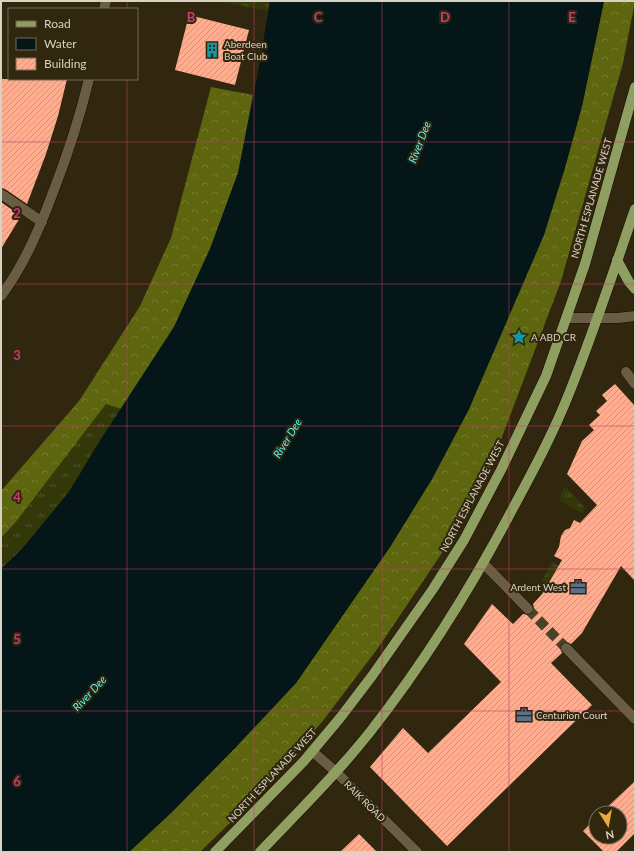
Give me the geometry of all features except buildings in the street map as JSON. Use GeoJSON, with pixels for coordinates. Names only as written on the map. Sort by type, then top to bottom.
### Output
{"type":"FeatureCollection","features":[{"type":"Feature","properties":{"kind":"main road","name":"NORTH ESPLANADE WEST"},"geometry":{"type":"LineString","coordinates":[[215,852],[312,751],[340,718],[372,676],[433,589],[464,540],[532,408],[546,376],[585,264],[635,87]]}},
{"type":"Feature","properties":{"kind":"main road"},"geometry":{"type":"LineString","coordinates":[[260,852],[336,772],[369,733],[413,674],[446,624],[483,563],[538,462],[570,392],[635,209]]}},
{"type":"Feature","properties":{"kind":"main road"},"geometry":{"type":"LineString","coordinates":[[617,260],[629,282],[635,289]]}},
{"type":"Feature","properties":{"kind":"street"},"geometry":{"type":"LineString","coordinates":[[1,296],[25,258],[42,222],[70,146],[89,80]]}},
{"type":"Feature","properties":{"kind":"street"},"geometry":{"type":"LineString","coordinates":[[1,194],[42,222]]}},
{"type":"Feature","properties":{"kind":"street"},"geometry":{"type":"LineString","coordinates":[[566,318],[635,316]]}},
{"type":"Feature","properties":{"kind":"street"},"geometry":{"type":"LineString","coordinates":[[626,372],[635,384]]}},
{"type":"Feature","properties":{"kind":"street"},"geometry":{"type":"LineString","coordinates":[[483,563],[528,609]]}},
{"type":"Feature","properties":{"kind":"street"},"geometry":{"type":"LineString","coordinates":[[566,648],[635,719]]}},
{"type":"Feature","properties":{"kind":"street","name":"RAIK ROAD"},"geometry":{"type":"LineString","coordinates":[[312,751],[336,772],[417,852]]}},
{"type":"Feature","properties":{"kind":"green space"},"geometry":{"type":"Polygon","coordinates":[[[218,1],[270,1],[268,11],[218,1]]]}},
{"type":"Feature","properties":{"kind":"green space"},"geometry":{"type":"Polygon","coordinates":[[[604,1],[635,1],[623,63],[561,281],[488,474],[446,547],[378,648],[322,722],[234,819],[200,852],[129,852],[172,812],[296,683],[390,547],[432,479],[469,409],[564,171],[582,106],[604,1]]]}},
{"type":"Feature","properties":{"kind":"green space"},"geometry":{"type":"Polygon","coordinates":[[[211,87],[253,95],[238,173],[210,249],[174,327],[121,409],[106,404],[15,523],[1,538],[1,491],[79,401],[140,306],[171,238],[211,87]]]}},
{"type":"Feature","properties":{"kind":"green space"},"geometry":{"type":"Polygon","coordinates":[[[106,404],[121,409],[81,473],[52,514],[19,552],[1,569],[1,539],[15,523],[106,404]]]}},
{"type":"Feature","properties":{"kind":"green space"},"geometry":{"type":"Polygon","coordinates":[[[565,486],[585,508],[582,513],[559,500],[565,486]]]}},
{"type":"Feature","properties":{"kind":"green space"},"geometry":{"type":"Polygon","coordinates":[[[552,562],[559,566],[543,594],[537,590],[552,562]]]}},
{"type":"Feature","properties":{"kind":"water","name":"River Dee"},"geometry":{"type":"Polygon","coordinates":[[[270,1],[604,1],[582,106],[544,235],[469,409],[432,479],[390,547],[296,683],[172,812],[129,852],[1,852],[1,569],[21,550],[69,492],[99,442],[174,327],[210,249],[238,173],[257,78],[270,1]]]}},
{"type":"Feature","properties":{"kind":"tunnel"},"geometry":{"type":"LineString","coordinates":[[528,609],[566,648]]}},
{"type":"Feature","properties":{"kind":"place","name":"Aberdeen Boat Club"},"geometry":{"type":"Point","coordinates":[212,50]}},
{"type":"Feature","properties":{"kind":"place","name":"A ABD CR"},"geometry":{"type":"Point","coordinates":[519,337]}},
{"type":"Feature","properties":{"kind":"place","name":"Ardent West"},"geometry":{"type":"Point","coordinates":[578,587]}},
{"type":"Feature","properties":{"kind":"place","name":"Centurion Court"},"geometry":{"type":"Point","coordinates":[524,715]}}]}
